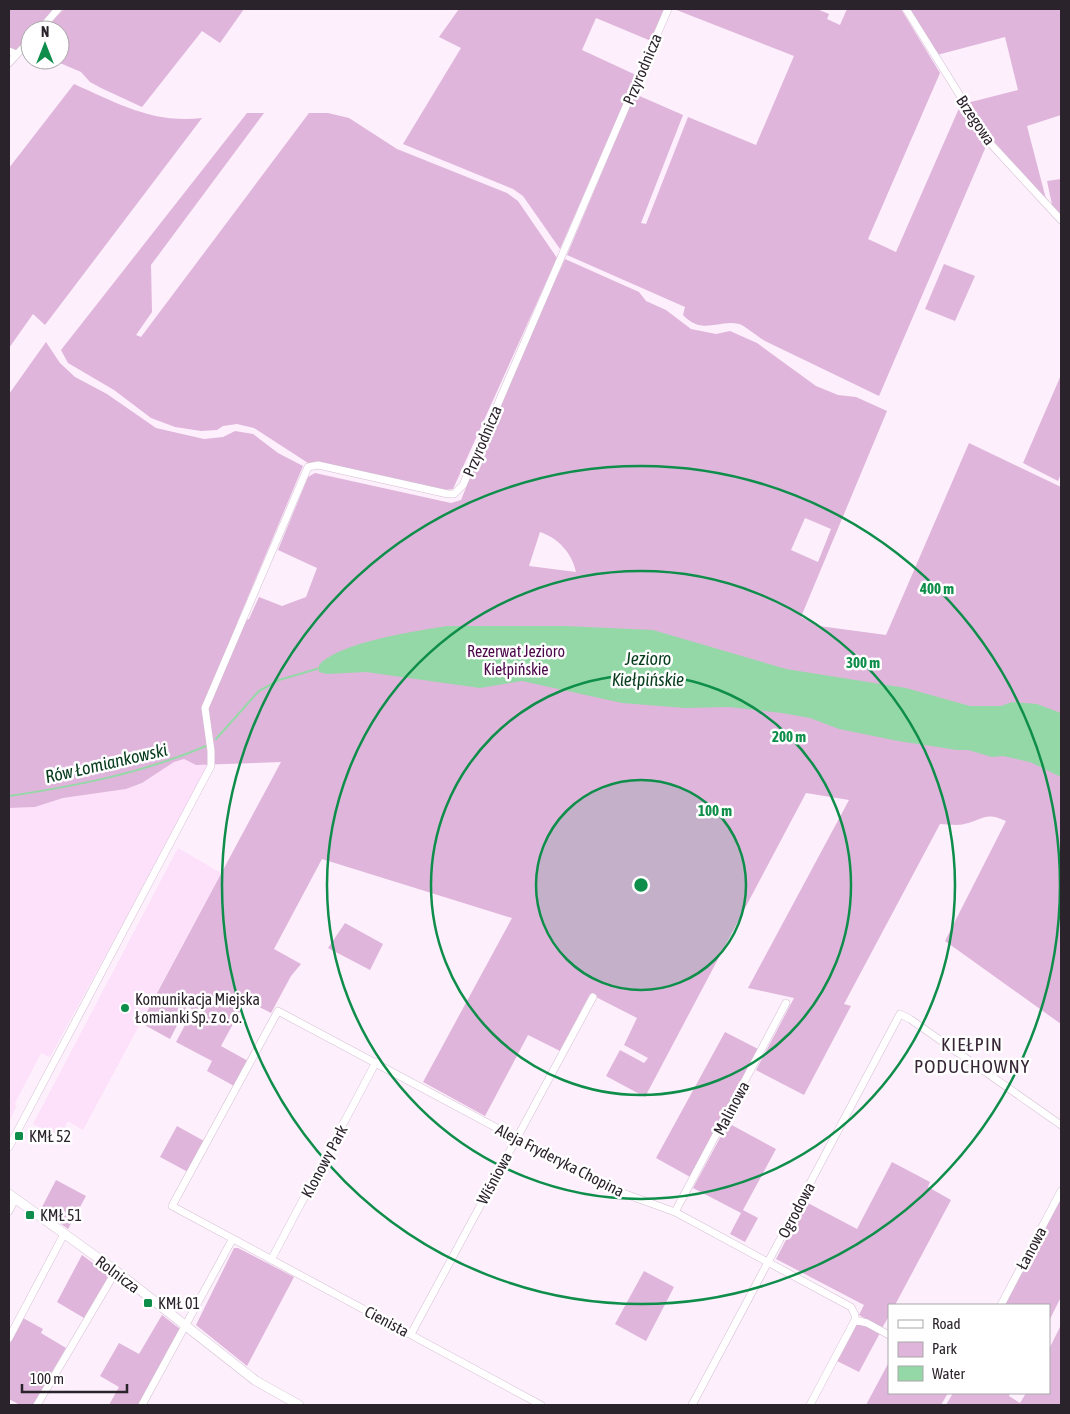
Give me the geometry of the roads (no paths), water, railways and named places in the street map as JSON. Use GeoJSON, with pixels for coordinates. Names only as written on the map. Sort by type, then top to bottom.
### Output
{"type":"FeatureCollection","features":[{"type":"Feature","properties":{"kind":"street"},"geometry":{"type":"LineString","coordinates":[[49,20],[58,9]]}},
{"type":"Feature","properties":{"kind":"street","name":"Przyrodnicza"},"geometry":{"type":"LineString","coordinates":[[9,1147],[211,766],[205,708],[308,467],[318,465],[448,494],[454,494],[464,485],[668,9]]}},
{"type":"Feature","properties":{"kind":"street","name":"Brzegowa"},"geometry":{"type":"LineString","coordinates":[[906,9],[989,142],[1061,220]]}},
{"type":"Feature","properties":{"kind":"street"},"geometry":{"type":"LineString","coordinates":[[9,63],[12,52]]}},
{"type":"Feature","properties":{"kind":"street","name":"Wiśniowa"},"geometry":{"type":"LineString","coordinates":[[411,1334],[515,1138],[593,997]]}},
{"type":"Feature","properties":{"kind":"street","name":"Malinowa"},"geometry":{"type":"LineString","coordinates":[[675,1212],[786,1003]]}},
{"type":"Feature","properties":{"kind":"street","name":"Aleja Fryderyka Chopina"},"geometry":{"type":"LineString","coordinates":[[278,1011],[609,1188],[675,1212],[851,1307],[856,1315],[855,1320]]}},
{"type":"Feature","properties":{"kind":"street","name":"Cienista"},"geometry":{"type":"LineString","coordinates":[[278,1011],[172,1206],[232,1240],[542,1405]]}},
{"type":"Feature","properties":{"kind":"street","name":"Ogrodowa"},"geometry":{"type":"LineString","coordinates":[[692,1405],[900,1014],[910,1019],[1061,1125]]}},
{"type":"Feature","properties":{"kind":"street","name":"Klonowy Park"},"geometry":{"type":"LineString","coordinates":[[271,1260],[376,1062]]}},
{"type":"Feature","properties":{"kind":"street","name":"Łanowa"},"geometry":{"type":"LineString","coordinates":[[1002,1304],[1061,1191]]}},
{"type":"Feature","properties":{"kind":"street"},"geometry":{"type":"LineString","coordinates":[[9,1211],[12,1197]]}},
{"type":"Feature","properties":{"kind":"street","name":"Rolnicza"},"geometry":{"type":"LineString","coordinates":[[12,1197],[116,1271],[256,1381],[300,1405]]}},
{"type":"Feature","properties":{"kind":"street"},"geometry":{"type":"LineString","coordinates":[[9,1338],[64,1234]]}},
{"type":"Feature","properties":{"kind":"street"},"geometry":{"type":"LineString","coordinates":[[142,1405],[232,1240]]}},
{"type":"Feature","properties":{"kind":"street"},"geometry":{"type":"LineString","coordinates":[[38,1405],[116,1271]]}},
{"type":"Feature","properties":{"kind":"street"},"geometry":{"type":"LineString","coordinates":[[810,1405],[855,1320],[866,1323],[888,1334]]}},
{"type":"Feature","properties":{"kind":"water","name":"Jezioro Kiełpińskie"},"geometry":{"type":"Polygon","coordinates":[[[447,626],[565,626],[653,630],[786,669],[906,688],[970,706],[1001,706],[1012,702],[1037,704],[1061,713],[1061,777],[1030,762],[1003,756],[992,757],[968,750],[898,741],[839,729],[810,718],[782,713],[729,707],[685,708],[622,703],[522,681],[480,688],[366,672],[327,674],[319,672],[319,665],[343,650],[379,639],[447,626]]]}},
{"type":"Feature","properties":{"kind":"waterway","name":"Rów Łomiankowski"},"geometry":{"type":"LineString","coordinates":[[216,739],[259,691],[279,680],[320,668]]}},
{"type":"Feature","properties":{"kind":"waterway","name":"Rów Łomiankowski"},"geometry":{"type":"LineString","coordinates":[[9,796],[59,788],[134,771],[206,746]]}},
{"type":"Feature","properties":{"kind":"place","name":"Komunikacja Miejska Łomianki Sp. z o. o."},"geometry":{"type":"Point","coordinates":[125,1008]}},
{"type":"Feature","properties":{"kind":"place","name":"KMŁ 52"},"geometry":{"type":"Point","coordinates":[19,1136]}},
{"type":"Feature","properties":{"kind":"place","name":"KMŁ 51"},"geometry":{"type":"Point","coordinates":[30,1215]}},
{"type":"Feature","properties":{"kind":"place","name":"KMŁ 01"},"geometry":{"type":"Point","coordinates":[148,1303]}},
{"type":"Feature","properties":{"kind":"district","name":"KIEŁPIN PODUCHOWNY"},"geometry":{"type":"Point","coordinates":[972,1055]}},
{"type":"Feature","properties":{"kind":"park label","name":"Rezerwat Jezioro Kiełpińskie"},"geometry":{"type":"Point","coordinates":[516,660]}}]}
